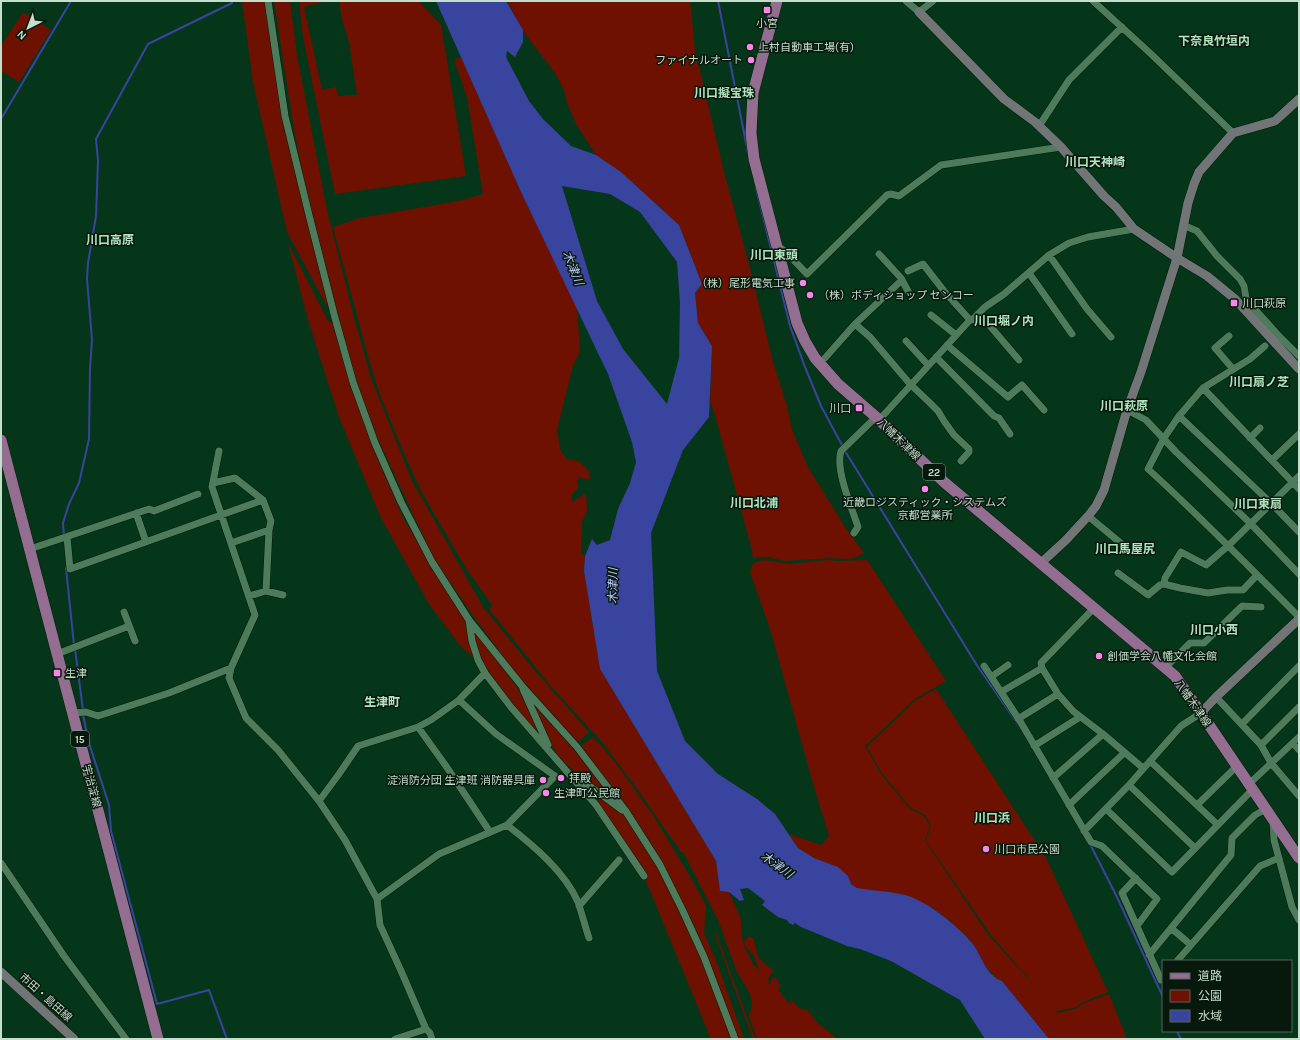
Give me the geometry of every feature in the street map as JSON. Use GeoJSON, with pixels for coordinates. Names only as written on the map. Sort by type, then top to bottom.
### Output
{"type":"FeatureCollection","features":[{"type":"Feature","properties":{"kind":"main road","name":"八幡木津線"},"geometry":{"type":"LineString","coordinates":[[777,1],[752,93],[751,127],[754,159],[797,323],[815,358],[838,384],[944,482],[1175,676],[1299,858]]}},
{"type":"Feature","properties":{"kind":"main road","name":"宇治淀線"},"geometry":{"type":"LineString","coordinates":[[1,440],[158,1039]]}},
{"type":"Feature","properties":{"kind":"street"},"geometry":{"type":"LineString","coordinates":[[268,1],[285,116],[334,318],[353,382],[375,444],[401,502],[432,562],[470,620],[522,686],[576,747],[625,810],[660,865],[704,957],[735,1039]]}},
{"type":"Feature","properties":{"kind":"street"},"geometry":{"type":"LineString","coordinates":[[906,1],[919,12],[1004,100],[1039,126],[1061,147],[1134,229],[1176,258],[1207,276],[1235,300],[1299,369]]}},
{"type":"Feature","properties":{"kind":"street"},"geometry":{"type":"LineString","coordinates":[[919,12],[933,1]]}},
{"type":"Feature","properties":{"kind":"street"},"geometry":{"type":"LineString","coordinates":[[1093,1],[1150,52],[1233,133]]}},
{"type":"Feature","properties":{"kind":"street"},"geometry":{"type":"LineString","coordinates":[[1039,126],[1069,80],[1122,28]]}},
{"type":"Feature","properties":{"kind":"street"},"geometry":{"type":"LineString","coordinates":[[1040,563],[1066,540],[1088,516],[1096,506],[1104,490],[1127,410],[1141,372],[1176,258],[1183,225],[1194,184],[1199,172],[1233,133],[1275,121],[1299,99]]}},
{"type":"Feature","properties":{"kind":"street"},"geometry":{"type":"LineString","coordinates":[[776,246],[784,251],[807,274],[887,195],[891,194],[899,196],[941,165],[1061,147]]}},
{"type":"Feature","properties":{"kind":"street"},"geometry":{"type":"LineString","coordinates":[[1183,225],[1197,231],[1217,256],[1240,279],[1244,286],[1246,298],[1252,306],[1299,356]]}},
{"type":"Feature","properties":{"kind":"street"},"geometry":{"type":"LineString","coordinates":[[854,533],[858,527],[845,489],[839,463],[841,451],[877,419],[970,320],[972,320],[1049,255],[1069,243],[1088,237],[1134,229]]}},
{"type":"Feature","properties":{"kind":"street"},"geometry":{"type":"LineString","coordinates":[[879,254],[902,279],[908,293]]}},
{"type":"Feature","properties":{"kind":"street"},"geometry":{"type":"LineString","coordinates":[[1049,255],[1087,309],[1111,338]]}},
{"type":"Feature","properties":{"kind":"street"},"geometry":{"type":"LineString","coordinates":[[825,358],[855,324],[902,279],[920,258]]}},
{"type":"Feature","properties":{"kind":"street"},"geometry":{"type":"LineString","coordinates":[[908,271],[923,264],[944,291],[970,320]]}},
{"type":"Feature","properties":{"kind":"street"},"geometry":{"type":"LineString","coordinates":[[1028,272],[1072,334]]}},
{"type":"Feature","properties":{"kind":"street"},"geometry":{"type":"LineString","coordinates":[[979,313],[1019,360]]}},
{"type":"Feature","properties":{"kind":"street"},"geometry":{"type":"LineString","coordinates":[[931,315],[956,335]]}},
{"type":"Feature","properties":{"kind":"street"},"geometry":{"type":"LineString","coordinates":[[855,324],[870,337],[910,384],[938,412],[954,435],[969,449],[969,452],[961,461]]}},
{"type":"Feature","properties":{"kind":"street"},"geometry":{"type":"LineString","coordinates":[[1229,336],[1215,348],[1233,369]]}},
{"type":"Feature","properties":{"kind":"street"},"geometry":{"type":"LineString","coordinates":[[906,341],[928,365]]}},
{"type":"Feature","properties":{"kind":"street"},"geometry":{"type":"LineString","coordinates":[[947,345],[1008,397],[1022,386],[1044,410]]}},
{"type":"Feature","properties":{"kind":"street"},"geometry":{"type":"LineString","coordinates":[[1084,831],[1129,785],[1181,726],[1201,713],[1299,618],[1229,545],[1148,469],[1164,438],[1179,416],[1203,388],[1250,359],[1265,346]]}},
{"type":"Feature","properties":{"kind":"street"},"geometry":{"type":"LineString","coordinates":[[936,357],[994,416],[999,418],[1010,434]]}},
{"type":"Feature","properties":{"kind":"street"},"geometry":{"type":"LineString","coordinates":[[1203,388],[1299,489]]}},
{"type":"Feature","properties":{"kind":"street"},"geometry":{"type":"LineString","coordinates":[[1127,410],[1146,420],[1176,452],[1250,523],[1299,574]]}},
{"type":"Feature","properties":{"kind":"street"},"geometry":{"type":"LineString","coordinates":[[1179,416],[1299,532]]}},
{"type":"Feature","properties":{"kind":"street"},"geometry":{"type":"LineString","coordinates":[[1250,438],[1260,428]]}},
{"type":"Feature","properties":{"kind":"street"},"geometry":{"type":"LineString","coordinates":[[1272,460],[1299,434]]}},
{"type":"Feature","properties":{"kind":"street"},"geometry":{"type":"LineString","coordinates":[[219,451],[212,487],[255,614],[231,668],[229,678],[246,718],[278,750],[319,801],[345,840],[377,900],[380,925],[426,1030],[430,1033],[432,1039]]}},
{"type":"Feature","properties":{"kind":"street"},"geometry":{"type":"LineString","coordinates":[[1164,584],[1165,578],[1181,552],[1206,565],[1229,545],[1299,476]]}},
{"type":"Feature","properties":{"kind":"street"},"geometry":{"type":"LineString","coordinates":[[213,483],[235,478],[263,500],[271,521],[269,530],[266,591]]}},
{"type":"Feature","properties":{"kind":"street"},"geometry":{"type":"LineString","coordinates":[[30,549],[136,513],[149,509],[154,510],[198,494]]}},
{"type":"Feature","properties":{"kind":"street"},"geometry":{"type":"LineString","coordinates":[[67,536],[70,569],[263,500]]}},
{"type":"Feature","properties":{"kind":"street"},"geometry":{"type":"LineString","coordinates":[[136,513],[146,542]]}},
{"type":"Feature","properties":{"kind":"street"},"geometry":{"type":"LineString","coordinates":[[1088,516],[1123,545]]}},
{"type":"Feature","properties":{"kind":"street"},"geometry":{"type":"LineString","coordinates":[[231,543],[269,530]]}},
{"type":"Feature","properties":{"kind":"street"},"geometry":{"type":"LineString","coordinates":[[1118,573],[1148,595],[1160,585],[1164,584],[1208,593],[1227,590],[1243,590],[1257,575]]}},
{"type":"Feature","properties":{"kind":"street"},"geometry":{"type":"LineString","coordinates":[[249,596],[266,591],[283,594]]}},
{"type":"Feature","properties":{"kind":"street"},"geometry":{"type":"LineString","coordinates":[[1165,668],[1190,642],[1204,644],[1242,606],[1261,607]]}},
{"type":"Feature","properties":{"kind":"street"},"geometry":{"type":"LineString","coordinates":[[1094,608],[1042,663],[1042,668],[1058,694],[1080,717],[1103,734],[1143,768]]}},
{"type":"Feature","properties":{"kind":"street"},"geometry":{"type":"LineString","coordinates":[[124,612],[135,641]]}},
{"type":"Feature","properties":{"kind":"street"},"geometry":{"type":"LineString","coordinates":[[470,620],[472,641],[478,660],[485,673],[510,706],[596,805],[644,876]]}},
{"type":"Feature","properties":{"kind":"street"},"geometry":{"type":"LineString","coordinates":[[57,654],[129,626]]}},
{"type":"Feature","properties":{"kind":"street"},"geometry":{"type":"LineString","coordinates":[[991,677],[1008,665]]}},
{"type":"Feature","properties":{"kind":"street"},"geometry":{"type":"LineString","coordinates":[[984,666],[1018,718],[1091,842],[1102,846],[1157,899],[1137,926]]}},
{"type":"Feature","properties":{"kind":"street"},"geometry":{"type":"LineString","coordinates":[[1242,724],[1299,666]]}},
{"type":"Feature","properties":{"kind":"street"},"geometry":{"type":"LineString","coordinates":[[73,713],[86,712],[98,716],[168,693],[231,668]]}},
{"type":"Feature","properties":{"kind":"street"},"geometry":{"type":"LineString","coordinates":[[1001,692],[1042,668]]}},
{"type":"Feature","properties":{"kind":"street"},"geometry":{"type":"LineString","coordinates":[[319,801],[358,746],[418,727],[431,720],[459,700],[485,673]]}},
{"type":"Feature","properties":{"kind":"street"},"geometry":{"type":"LineString","coordinates":[[522,686],[546,743],[554,752],[559,762],[623,811],[625,810]]}},
{"type":"Feature","properties":{"kind":"street"},"geometry":{"type":"LineString","coordinates":[[1018,718],[1058,694]]}},
{"type":"Feature","properties":{"kind":"street"},"geometry":{"type":"LineString","coordinates":[[1216,697],[1261,745],[1271,763],[1299,796]]}},
{"type":"Feature","properties":{"kind":"street"},"geometry":{"type":"LineString","coordinates":[[459,700],[496,734],[555,776]]}},
{"type":"Feature","properties":{"kind":"street"},"geometry":{"type":"LineString","coordinates":[[1261,745],[1299,707]]}},
{"type":"Feature","properties":{"kind":"street"},"geometry":{"type":"LineString","coordinates":[[1034,746],[1080,717]]}},
{"type":"Feature","properties":{"kind":"street"},"geometry":{"type":"LineString","coordinates":[[418,727],[490,832]]}},
{"type":"Feature","properties":{"kind":"street"},"geometry":{"type":"LineString","coordinates":[[1053,778],[1103,734]]}},
{"type":"Feature","properties":{"kind":"street"},"geometry":{"type":"LineString","coordinates":[[1106,809],[1172,872],[1218,824],[1271,763],[1299,737]]}},
{"type":"Feature","properties":{"kind":"street"},"geometry":{"type":"LineString","coordinates":[[1293,743],[1299,750]]}},
{"type":"Feature","properties":{"kind":"street"},"geometry":{"type":"LineString","coordinates":[[1069,805],[1124,753]]}},
{"type":"Feature","properties":{"kind":"street"},"geometry":{"type":"LineString","coordinates":[[1150,761],[1218,824]]}},
{"type":"Feature","properties":{"kind":"street"},"geometry":{"type":"LineString","coordinates":[[555,776],[552,768],[559,762]]}},
{"type":"Feature","properties":{"kind":"street"},"geometry":{"type":"LineString","coordinates":[[1198,805],[1237,766]]}},
{"type":"Feature","properties":{"kind":"street"},"geometry":{"type":"LineString","coordinates":[[377,900],[439,854],[507,825],[555,776]]}},
{"type":"Feature","properties":{"kind":"street"},"geometry":{"type":"LineString","coordinates":[[1129,785],[1195,848]]}},
{"type":"Feature","properties":{"kind":"street"},"geometry":{"type":"LineString","coordinates":[[1149,954],[1232,855],[1232,838],[1255,815],[1266,809]]}},
{"type":"Feature","properties":{"kind":"street"},"geometry":{"type":"LineString","coordinates":[[1273,819],[1274,840],[1292,907],[1299,920]]}},
{"type":"Feature","properties":{"kind":"street"},"geometry":{"type":"LineString","coordinates":[[507,825],[531,844],[568,885],[579,906],[589,938]]}},
{"type":"Feature","properties":{"kind":"street"},"geometry":{"type":"LineString","coordinates":[[1178,960],[1260,866],[1279,858]]}},
{"type":"Feature","properties":{"kind":"street"},"geometry":{"type":"LineString","coordinates":[[579,906],[619,860]]}},
{"type":"Feature","properties":{"kind":"street"},"geometry":{"type":"LineString","coordinates":[[1,862],[64,956],[126,1039]]}},
{"type":"Feature","properties":{"kind":"street"},"geometry":{"type":"LineString","coordinates":[[1136,878],[1122,893],[1161,980],[1162,978]]}},
{"type":"Feature","properties":{"kind":"street"},"geometry":{"type":"LineString","coordinates":[[1171,928],[1191,945]]}},
{"type":"Feature","properties":{"kind":"street","name":"市田・島田線"},"geometry":{"type":"LineString","coordinates":[[1,972],[74,1039]]}},
{"type":"Feature","properties":{"kind":"street"},"geometry":{"type":"LineString","coordinates":[[395,1039],[426,1030]]}},
{"type":"Feature","properties":{"kind":"green space"},"geometry":{"type":"Polygon","coordinates":[[[242,1],[266,1],[282,118],[329,310],[287,232],[253,82],[242,1]]]}},
{"type":"Feature","properties":{"kind":"green space"},"geometry":{"type":"Polygon","coordinates":[[[274,1],[290,1],[297,55],[327,210],[353,314],[371,378],[412,481],[483,607],[535,671],[589,732],[577,743],[523,683],[474,617],[433,557],[378,439],[358,385],[338,320],[311,215],[294,130],[274,1]]]}},
{"type":"Feature","properties":{"kind":"green space"},"geometry":{"type":"Polygon","coordinates":[[[299,1],[325,1],[304,7],[322,90],[336,87],[338,96],[357,95],[349,42],[342,20],[339,1],[418,1],[441,25],[466,176],[335,194],[303,37],[299,1]]]}},
{"type":"Feature","properties":{"kind":"green space"},"geometry":{"type":"Polygon","coordinates":[[[507,1],[690,1],[695,50],[725,176],[750,268],[773,362],[787,406],[792,430],[809,469],[847,530],[864,553],[857,557],[848,559],[831,558],[784,561],[769,557],[753,558],[715,415],[710,402],[712,346],[698,323],[695,293],[702,284],[679,225],[621,172],[596,155],[576,124],[566,100],[564,90],[555,73],[523,31],[507,1]]]}},
{"type":"Feature","properties":{"kind":"green space"},"geometry":{"type":"Polygon","coordinates":[[[23,12],[51,30],[19,82],[1,71],[1,46],[23,12]]]}},
{"type":"Feature","properties":{"kind":"green space"},"geometry":{"type":"Polygon","coordinates":[[[461,57],[521,192],[577,308],[580,352],[573,365],[557,430],[560,449],[566,459],[579,461],[590,472],[589,480],[579,477],[577,481],[578,488],[571,496],[572,502],[586,493],[587,511],[582,521],[581,554],[585,556],[584,571],[600,669],[716,861],[720,891],[729,892],[741,919],[742,937],[745,948],[753,964],[760,972],[754,956],[745,944],[746,939],[749,936],[754,939],[759,957],[773,970],[768,979],[770,986],[772,978],[776,978],[780,984],[778,989],[788,1003],[791,1002],[791,999],[800,1008],[807,1010],[819,1024],[838,1039],[757,1039],[749,1016],[752,1005],[750,994],[736,970],[719,922],[683,852],[681,852],[633,783],[602,742],[549,684],[489,609],[493,606],[467,570],[421,491],[381,397],[371,367],[333,227],[360,218],[459,201],[483,194],[467,97],[454,60],[461,57]]]}},
{"type":"Feature","properties":{"kind":"green space"},"geometry":{"type":"Polygon","coordinates":[[[288,243],[328,321],[334,324],[371,444],[403,518],[466,622],[475,659],[459,644],[429,604],[381,518],[339,417],[308,320],[288,243]]]}},
{"type":"Feature","properties":{"kind":"green space"},"geometry":{"type":"Polygon","coordinates":[[[765,560],[789,564],[827,560],[867,560],[946,681],[915,699],[865,746],[880,773],[909,808],[924,816],[930,826],[925,841],[989,936],[1042,994],[991,935],[926,841],[931,826],[925,815],[910,807],[881,772],[867,747],[916,700],[936,689],[1046,858],[1108,992],[1081,1003],[1077,1007],[1058,1011],[1056,1010],[1058,1013],[1078,1008],[1082,1004],[1109,994],[1127,1039],[1049,1039],[1002,981],[996,978],[988,969],[968,938],[933,908],[857,888],[851,884],[838,867],[814,858],[798,848],[789,834],[821,845],[829,836],[771,632],[750,572],[753,563],[765,560]]]}},
{"type":"Feature","properties":{"kind":"green space"},"geometry":{"type":"Polygon","coordinates":[[[473,628],[518,689],[544,742],[487,672],[474,641],[473,628]]]}},
{"type":"Feature","properties":{"kind":"green space"},"geometry":{"type":"Polygon","coordinates":[[[525,694],[572,747],[615,802],[582,778],[558,755],[525,694]]]}},
{"type":"Feature","properties":{"kind":"green space"},"geometry":{"type":"Polygon","coordinates":[[[593,737],[615,762],[654,817],[694,883],[706,906],[704,933],[717,963],[744,1039],[738,1039],[710,963],[672,883],[578,748],[593,737]]]}},
{"type":"Feature","properties":{"kind":"green space"},"geometry":{"type":"Polygon","coordinates":[[[578,780],[626,816],[657,865],[683,914],[732,1039],[711,1039],[646,881],[645,875],[578,780]]]}},
{"type":"Feature","properties":{"kind":"green space"},"geometry":{"type":"Polygon","coordinates":[[[714,932],[716,933],[755,1039],[753,1039],[714,932]]]}},
{"type":"Feature","properties":{"kind":"water","name":"木津川"},"geometry":{"type":"Polygon","coordinates":[[[436,1],[506,1],[523,30],[523,42],[515,57],[507,51],[506,57],[529,101],[543,119],[571,146],[596,155],[621,172],[679,225],[702,284],[695,293],[698,323],[712,346],[709,417],[683,450],[651,533],[657,671],[685,741],[718,774],[757,799],[775,814],[798,848],[814,858],[838,867],[848,876],[851,884],[857,888],[905,895],[914,898],[942,915],[966,936],[972,943],[988,970],[996,978],[1002,981],[1049,1039],[985,1039],[960,1000],[891,961],[860,949],[847,946],[801,927],[795,923],[793,925],[789,923],[787,920],[778,917],[762,905],[765,901],[748,888],[740,889],[744,900],[740,901],[729,892],[720,891],[716,861],[600,669],[584,571],[585,556],[592,539],[597,545],[610,540],[618,509],[630,483],[636,462],[632,442],[608,374],[521,192],[436,1]],[[562,186],[597,301],[623,349],[667,404],[679,358],[680,303],[677,262],[640,212],[610,194],[562,186]]]}},
{"type":"Feature","properties":{"kind":"waterway"},"geometry":{"type":"LineString","coordinates":[[1,119],[71,1]]}},
{"type":"Feature","properties":{"kind":"waterway"},"geometry":{"type":"LineString","coordinates":[[64,536],[63,523],[69,504],[79,483],[89,439],[92,340],[87,279],[88,263],[96,216],[98,161],[96,139],[148,44],[232,3],[232,1]]}},
{"type":"Feature","properties":{"kind":"waterway"},"geometry":{"type":"LineString","coordinates":[[718,1],[748,153]]}},
{"type":"Feature","properties":{"kind":"waterway"},"geometry":{"type":"LineString","coordinates":[[756,188],[790,326],[821,406],[843,447]]}},
{"type":"Feature","properties":{"kind":"waterway"},"geometry":{"type":"LineString","coordinates":[[845,451],[978,667],[1020,727]]}},
{"type":"Feature","properties":{"kind":"waterway"},"geometry":{"type":"LineString","coordinates":[[66,568],[74,645]]}},
{"type":"Feature","properties":{"kind":"waterway"},"geometry":{"type":"LineString","coordinates":[[75,649],[83,710]]}},
{"type":"Feature","properties":{"kind":"waterway"},"geometry":{"type":"LineString","coordinates":[[83,715],[89,743],[109,805],[111,831],[157,1004],[209,990],[227,1039]]}},
{"type":"Feature","properties":{"kind":"waterway"},"geometry":{"type":"LineString","coordinates":[[1090,844],[1116,895],[1162,995]]}},
{"type":"Feature","properties":{"kind":"waterway"},"geometry":{"type":"LineString","coordinates":[[1178,1032],[1181,1039]]}},
{"type":"Feature","properties":{"kind":"place","name":"小宮"},"geometry":{"type":"Point","coordinates":[767,10]}},
{"type":"Feature","properties":{"kind":"place","name":"上村自動車工場(有)"},"geometry":{"type":"Point","coordinates":[750,47]}},
{"type":"Feature","properties":{"kind":"place","name":"ファイナルオート"},"geometry":{"type":"Point","coordinates":[751,60]}},
{"type":"Feature","properties":{"kind":"place","name":"（株）尾形電気工事"},"geometry":{"type":"Point","coordinates":[803,283]}},
{"type":"Feature","properties":{"kind":"place","name":"（株）ボディショップ センコー"},"geometry":{"type":"Point","coordinates":[810,295]}},
{"type":"Feature","properties":{"kind":"place","name":"川口萩原"},"geometry":{"type":"Point","coordinates":[1234,303]}},
{"type":"Feature","properties":{"kind":"place","name":"川口"},"geometry":{"type":"Point","coordinates":[859,408]}},
{"type":"Feature","properties":{"kind":"place","name":"近畿ロジスティック・システムズ 京都営業所"},"geometry":{"type":"Point","coordinates":[925,489]}},
{"type":"Feature","properties":{"kind":"place","name":"創価学会八幡文化会館"},"geometry":{"type":"Point","coordinates":[1099,656]}},
{"type":"Feature","properties":{"kind":"place","name":"生津"},"geometry":{"type":"Point","coordinates":[57,673]}},
{"type":"Feature","properties":{"kind":"place","name":"拝殿"},"geometry":{"type":"Point","coordinates":[561,778]}},
{"type":"Feature","properties":{"kind":"place","name":"淀消防分団 生津班 消防器具庫"},"geometry":{"type":"Point","coordinates":[543,780]}},
{"type":"Feature","properties":{"kind":"place","name":"生津町公民館"},"geometry":{"type":"Point","coordinates":[546,793]}},
{"type":"Feature","properties":{"kind":"place","name":"川口市民公園"},"geometry":{"type":"Point","coordinates":[986,849]}},
{"type":"Feature","properties":{"kind":"district","name":"下奈良竹垣内"},"geometry":{"type":"Point","coordinates":[1214,41]}},
{"type":"Feature","properties":{"kind":"district","name":"川口擬宝珠"},"geometry":{"type":"Point","coordinates":[724,93]}},
{"type":"Feature","properties":{"kind":"district","name":"川口天神崎"},"geometry":{"type":"Point","coordinates":[1095,162]}},
{"type":"Feature","properties":{"kind":"district","name":"川口高原"},"geometry":{"type":"Point","coordinates":[110,240]}},
{"type":"Feature","properties":{"kind":"district","name":"川口東頭"},"geometry":{"type":"Point","coordinates":[774,255]}},
{"type":"Feature","properties":{"kind":"district","name":"川口堀ノ内"},"geometry":{"type":"Point","coordinates":[1004,321]}},
{"type":"Feature","properties":{"kind":"district","name":"川口扇ノ芝"},"geometry":{"type":"Point","coordinates":[1259,382]}},
{"type":"Feature","properties":{"kind":"district","name":"川口萩原"},"geometry":{"type":"Point","coordinates":[1124,406]}},
{"type":"Feature","properties":{"kind":"district","name":"川口北浦"},"geometry":{"type":"Point","coordinates":[754,503]}},
{"type":"Feature","properties":{"kind":"district","name":"川口東扇"},"geometry":{"type":"Point","coordinates":[1258,504]}},
{"type":"Feature","properties":{"kind":"district","name":"川口馬屋尻"},"geometry":{"type":"Point","coordinates":[1125,549]}},
{"type":"Feature","properties":{"kind":"district","name":"川口小西"},"geometry":{"type":"Point","coordinates":[1214,630]}},
{"type":"Feature","properties":{"kind":"district","name":"生津町"},"geometry":{"type":"Point","coordinates":[382,702]}},
{"type":"Feature","properties":{"kind":"district","name":"川口浜"},"geometry":{"type":"Point","coordinates":[992,818]}}]}
